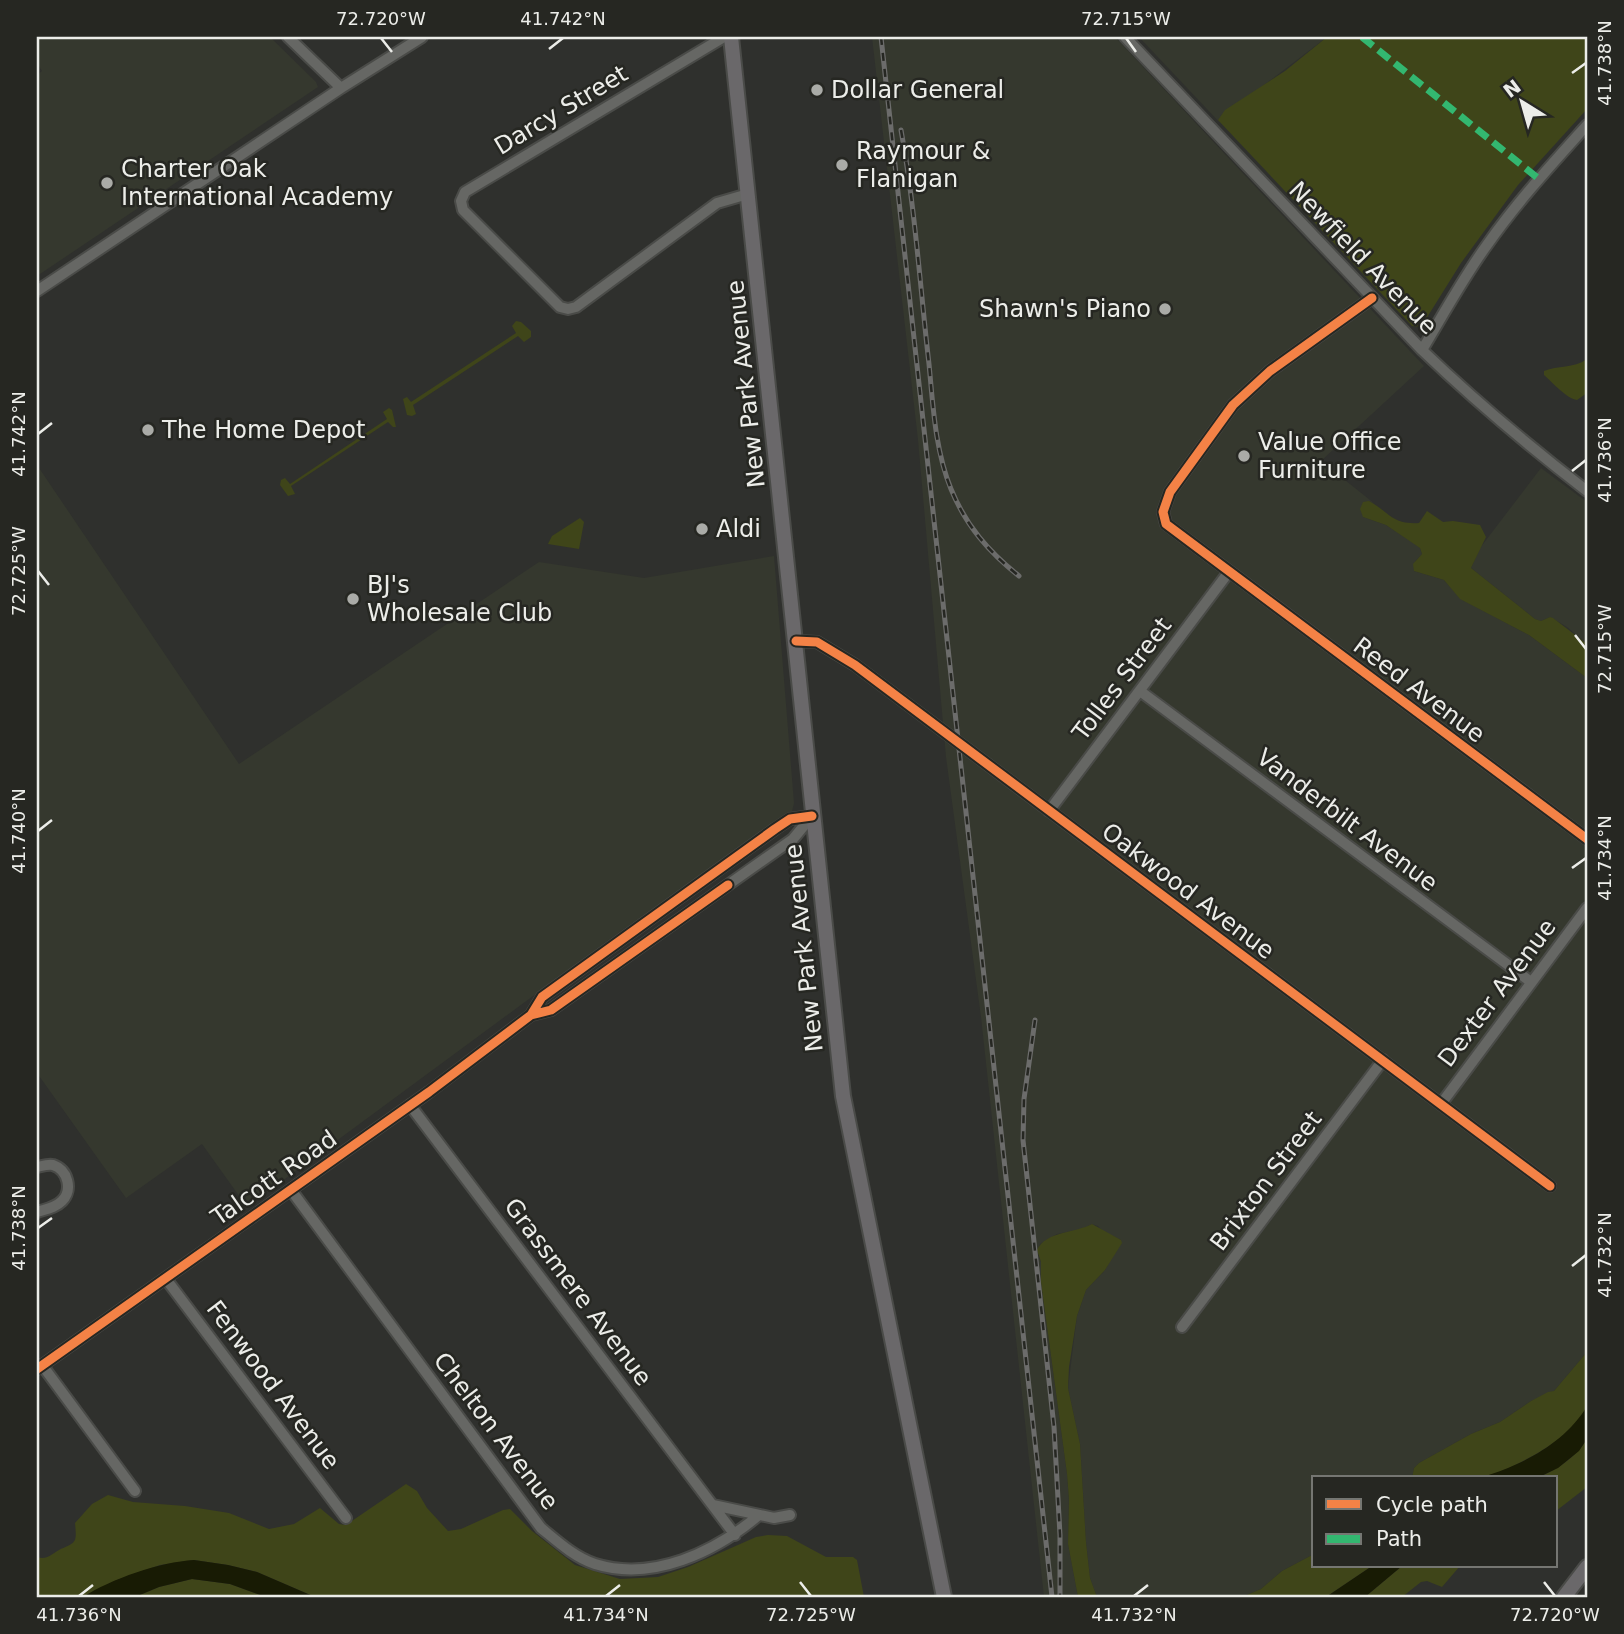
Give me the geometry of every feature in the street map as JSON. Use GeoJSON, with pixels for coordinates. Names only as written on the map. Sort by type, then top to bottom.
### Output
{"type":"FeatureCollection","features":[{"type":"Feature","properties":{"kind":"main road","name":"New Park Avenue"},"geometry":{"type":"LineString","coordinates":[[731,37],[843,1096],[944,1597]]}},
{"type":"Feature","properties":{"kind":"main road"},"geometry":{"type":"LineString","coordinates":[[1564,1597],[1587,1567]]}},
{"type":"Feature","properties":{"kind":"street"},"geometry":{"type":"LineString","coordinates":[[288,37],[341,88]]}},
{"type":"Feature","properties":{"kind":"street"},"geometry":{"type":"LineString","coordinates":[[37,291],[422,37]]}},
{"type":"Feature","properties":{"kind":"street","name":"Darcy Street"},"geometry":{"type":"LineString","coordinates":[[724,37],[465,192],[461,201],[463,210],[560,307],[568,309],[576,307],[717,203],[748,194]]}},
{"type":"Feature","properties":{"kind":"street","name":"Newfield Avenue"},"geometry":{"type":"LineString","coordinates":[[1125,37],[1422,350],[1497,420],[1587,491]]}},
{"type":"Feature","properties":{"kind":"street"},"geometry":{"type":"LineString","coordinates":[[1422,350],[1458,288],[1495,234],[1530,189],[1587,125]]}},
{"type":"Feature","properties":{"kind":"street","name":"Reed Avenue"},"geometry":{"type":"LineString","coordinates":[[1373,298],[1250,387],[1233,405],[1170,492],[1163,512],[1166,524],[1587,839]]}},
{"type":"Feature","properties":{"kind":"street","name":"Tolles Street"},"geometry":{"type":"LineString","coordinates":[[1049,811],[1228,573]]}},
{"type":"Feature","properties":{"kind":"street","name":"Oakwood Avenue"},"geometry":{"type":"LineString","coordinates":[[796,641],[817,642],[841,655],[1550,1186]]}},
{"type":"Feature","properties":{"kind":"street","name":"Vanderbilt Avenue"},"geometry":{"type":"LineString","coordinates":[[1140,691],[1531,982]]}},
{"type":"Feature","properties":{"kind":"street","name":"Talcott Road"},"geometry":{"type":"LineString","coordinates":[[39,1367],[410,1105],[531,1015],[542,997],[583,966],[790,819],[813,816]]}},
{"type":"Feature","properties":{"kind":"street","name":"Talcott Road"},"geometry":{"type":"LineString","coordinates":[[531,1015],[551,1010],[793,839],[813,816]]}},
{"type":"Feature","properties":{"kind":"street"},"geometry":{"type":"LineString","coordinates":[[674,902],[684,916]]}},
{"type":"Feature","properties":{"kind":"street","name":"Dexter Avenue"},"geometry":{"type":"LineString","coordinates":[[1441,1104],[1587,908]]}},
{"type":"Feature","properties":{"kind":"street"},"geometry":{"type":"LineString","coordinates":[[583,966],[593,980]]}},
{"type":"Feature","properties":{"kind":"street","name":"Brixton Street"},"geometry":{"type":"LineString","coordinates":[[1182,1327],[1383,1060]]}},
{"type":"Feature","properties":{"kind":"street","name":"Grassmere Avenue"},"geometry":{"type":"LineString","coordinates":[[410,1105],[735,1535]]}},
{"type":"Feature","properties":{"kind":"street"},"geometry":{"type":"LineString","coordinates":[[37,1167],[51,1164],[57,1167],[65,1175],[68,1186],[67,1195],[61,1202],[37,1212]]}},
{"type":"Feature","properties":{"kind":"street","name":"Chelton Avenue"},"geometry":{"type":"LineString","coordinates":[[291,1190],[541,1528],[566,1548],[594,1564],[626,1569],[658,1566],[696,1555],[735,1535]]}},
{"type":"Feature","properties":{"kind":"street","name":"Fenwood Avenue"},"geometry":{"type":"LineString","coordinates":[[166,1279],[346,1517]]}},
{"type":"Feature","properties":{"kind":"street"},"geometry":{"type":"LineString","coordinates":[[39,1367],[135,1491]]}},
{"type":"Feature","properties":{"kind":"street"},"geometry":{"type":"LineString","coordinates":[[713,1505],[774,1518],[790,1516]]}},
{"type":"Feature","properties":{"kind":"street"},"geometry":{"type":"LineString","coordinates":[[735,1535],[759,1515]]}},
{"type":"Feature","properties":{"kind":"shaded area","name":"Charter Oak International Academy"},"geometry":{"type":"Polygon","coordinates":[[[37,37],[270,37],[318,87],[37,276],[37,75],[42,71],[37,63],[37,37]]]}},
{"type":"Feature","properties":{"kind":"shaded area"},"geometry":{"type":"Polygon","coordinates":[[[872,37],[1115,37],[1424,366],[1321,461],[1375,504],[1369,501],[1363,517],[1386,525],[1419,546],[1422,554],[1415,562],[1414,571],[1444,580],[1461,599],[1529,635],[1587,678],[1587,1352],[1554,1391],[1419,1463],[1414,1468],[1412,1476],[1312,1476],[1312,1555],[1282,1571],[1261,1589],[1242,1597],[1097,1597],[1090,1578],[1080,1444],[1068,1388],[1077,1316],[1086,1290],[1105,1270],[1121,1240],[1092,1224],[1083,1229],[1057,1234],[1040,1244],[1037,1253],[1041,1262],[1041,1282],[1067,1474],[1068,1544],[1078,1597],[1044,1597],[981,1017],[946,757],[918,440],[872,37]]]}},
{"type":"Feature","properties":{"kind":"shaded area"},"geometry":{"type":"Polygon","coordinates":[[[1139,37],[1327,37],[1218,120],[1222,125],[1139,37]]]}},
{"type":"Feature","properties":{"kind":"shaded area"},"geometry":{"type":"Polygon","coordinates":[[[37,465],[239,764],[539,562],[644,578],[774,556],[794,803],[792,811],[617,934],[247,1207],[202,1144],[126,1198],[37,1073],[37,465]]]}},
{"type":"Feature","properties":{"kind":"shaded area"},"geometry":{"type":"Polygon","coordinates":[[[1541,468],[1587,502],[1587,644],[1550,617],[1541,621],[1535,619],[1471,568],[1480,548],[1541,468]]]}},
{"type":"Feature","properties":{"kind":"shaded area"},"geometry":{"type":"Polygon","coordinates":[[[1587,1406],[1587,1439],[1579,1451],[1558,1468],[1541,1476],[1486,1476],[1527,1459],[1547,1447],[1565,1433],[1587,1406]]]}},
{"type":"Feature","properties":{"kind":"shaded area"},"geometry":{"type":"Polygon","coordinates":[[[194,1560],[257,1572],[315,1597],[266,1597],[230,1584],[192,1579],[159,1587],[135,1597],[83,1597],[136,1572],[194,1560]]]}},
{"type":"Feature","properties":{"kind":"shaded area"},"geometry":{"type":"Polygon","coordinates":[[[1369,1568],[1400,1568],[1365,1597],[1326,1597],[1369,1568]]]}},
{"type":"Feature","properties":{"kind":"green space"},"geometry":{"type":"Polygon","coordinates":[[[1327,37],[1587,37],[1587,109],[1518,185],[1461,263],[1421,327],[1412,326],[1218,120],[1225,110],[1285,71],[1327,37]]]}},
{"type":"Feature","properties":{"kind":"green space"},"geometry":{"type":"Polygon","coordinates":[[[516,321],[531,331],[531,337],[524,342],[518,336],[413,405],[416,414],[407,415],[403,399],[407,397],[411,402],[516,333],[512,326],[516,321]]]}},
{"type":"Feature","properties":{"kind":"green space"},"geometry":{"type":"Polygon","coordinates":[[[1587,359],[1587,393],[1577,400],[1564,393],[1544,375],[1544,371],[1587,359]]]}},
{"type":"Feature","properties":{"kind":"green space"},"geometry":{"type":"Polygon","coordinates":[[[389,408],[392,410],[396,427],[388,422],[291,486],[295,494],[288,496],[280,485],[281,480],[285,478],[290,484],[387,419],[383,412],[389,408]]]}},
{"type":"Feature","properties":{"kind":"green space"},"geometry":{"type":"Polygon","coordinates":[[[1369,501],[1402,522],[1419,523],[1427,511],[1443,522],[1480,525],[1486,537],[1471,568],[1535,619],[1541,621],[1553,618],[1587,644],[1587,678],[1529,635],[1460,599],[1444,580],[1414,571],[1413,564],[1422,554],[1420,548],[1386,525],[1363,517],[1360,509],[1363,502],[1369,501]]]}},
{"type":"Feature","properties":{"kind":"green space"},"geometry":{"type":"Polygon","coordinates":[[[580,518],[584,522],[579,549],[548,544],[552,536],[580,518]]]}},
{"type":"Feature","properties":{"kind":"green space"},"geometry":{"type":"Polygon","coordinates":[[[1092,1224],[1122,1243],[1105,1270],[1086,1290],[1077,1316],[1069,1367],[1068,1388],[1080,1444],[1090,1578],[1097,1597],[1078,1597],[1068,1544],[1067,1474],[1041,1282],[1041,1262],[1037,1250],[1047,1239],[1092,1224]]]}},
{"type":"Feature","properties":{"kind":"green space"},"geometry":{"type":"Polygon","coordinates":[[[1587,1352],[1587,1406],[1581,1418],[1570,1429],[1542,1451],[1488,1476],[1412,1476],[1414,1468],[1419,1463],[1554,1391],[1587,1352]]]}},
{"type":"Feature","properties":{"kind":"green space"},"geometry":{"type":"Polygon","coordinates":[[[1587,1439],[1587,1487],[1558,1509],[1558,1476],[1541,1476],[1577,1452],[1587,1439]]]}},
{"type":"Feature","properties":{"kind":"green space"},"geometry":{"type":"Polygon","coordinates":[[[406,1484],[417,1491],[427,1508],[448,1531],[461,1529],[510,1509],[532,1531],[575,1565],[620,1579],[658,1577],[756,1537],[787,1536],[826,1557],[853,1557],[857,1560],[864,1597],[315,1597],[257,1572],[194,1560],[160,1565],[117,1580],[83,1597],[37,1597],[37,1557],[48,1556],[72,1543],[75,1539],[75,1523],[92,1504],[108,1495],[133,1502],[229,1513],[269,1529],[294,1524],[320,1508],[339,1524],[346,1525],[406,1484]]]}},
{"type":"Feature","properties":{"kind":"green space"},"geometry":{"type":"Polygon","coordinates":[[[1312,1555],[1312,1568],[1369,1568],[1326,1597],[1242,1597],[1261,1589],[1282,1571],[1312,1555]]]}},
{"type":"Feature","properties":{"kind":"green space"},"geometry":{"type":"Polygon","coordinates":[[[1400,1568],[1458,1568],[1442,1587],[1427,1581],[1421,1582],[1402,1597],[1365,1597],[1400,1568]]]}},
{"type":"Feature","properties":{"kind":"green space"},"geometry":{"type":"Polygon","coordinates":[[[192,1579],[230,1584],[266,1597],[135,1597],[159,1587],[192,1579]]]}},
{"type":"Feature","properties":{"kind":"railway"},"geometry":{"type":"LineString","coordinates":[[881,37],[1052,1597]]}},
{"type":"Feature","properties":{"kind":"railway"},"geometry":{"type":"LineString","coordinates":[[901,130],[914,217],[941,459],[951,489],[971,526],[988,548],[1019,576]]}},
{"type":"Feature","properties":{"kind":"railway"},"geometry":{"type":"LineString","coordinates":[[1035,1020],[1024,1099],[1023,1140],[1054,1427],[1060,1535],[1060,1597]]}},
{"type":"Feature","properties":{"kind":"marked path"},"geometry":{"type":"LineString","coordinates":[[1362,37],[1539,179]]}},
{"type":"Feature","properties":{"kind":"cycle path"},"geometry":{"type":"LineString","coordinates":[[1372,298],[1270,371],[1233,405],[1170,492],[1163,512],[1166,524],[1587,839]]}},
{"type":"Feature","properties":{"kind":"cycle path"},"geometry":{"type":"LineString","coordinates":[[796,641],[817,642],[855,665],[1550,1186]]}},
{"type":"Feature","properties":{"kind":"cycle path"},"geometry":{"type":"LineString","coordinates":[[531,1015],[542,997],[775,829],[790,819],[812,816]]}},
{"type":"Feature","properties":{"kind":"cycle path"},"geometry":{"type":"LineString","coordinates":[[37,1369],[429,1092],[531,1015],[551,1010],[728,885]]}},
{"type":"Feature","properties":{"kind":"place","name":"Dollar General"},"geometry":{"type":"Point","coordinates":[817,90]}},
{"type":"Feature","properties":{"kind":"place","name":"Raymour & Flanigan"},"geometry":{"type":"Point","coordinates":[842,165]}},
{"type":"Feature","properties":{"kind":"place","name":"Charter Oak International Academy"},"geometry":{"type":"Point","coordinates":[107,183]}},
{"type":"Feature","properties":{"kind":"place","name":"Shawn's Piano"},"geometry":{"type":"Point","coordinates":[1165,309]}},
{"type":"Feature","properties":{"kind":"place","name":"The Home Depot"},"geometry":{"type":"Point","coordinates":[148,430]}},
{"type":"Feature","properties":{"kind":"place","name":"Value Office Furniture"},"geometry":{"type":"Point","coordinates":[1244,456]}},
{"type":"Feature","properties":{"kind":"place","name":"Aldi"},"geometry":{"type":"Point","coordinates":[702,529]}},
{"type":"Feature","properties":{"kind":"place","name":"BJ's Wholesale Club"},"geometry":{"type":"Point","coordinates":[353,599]}}]}
